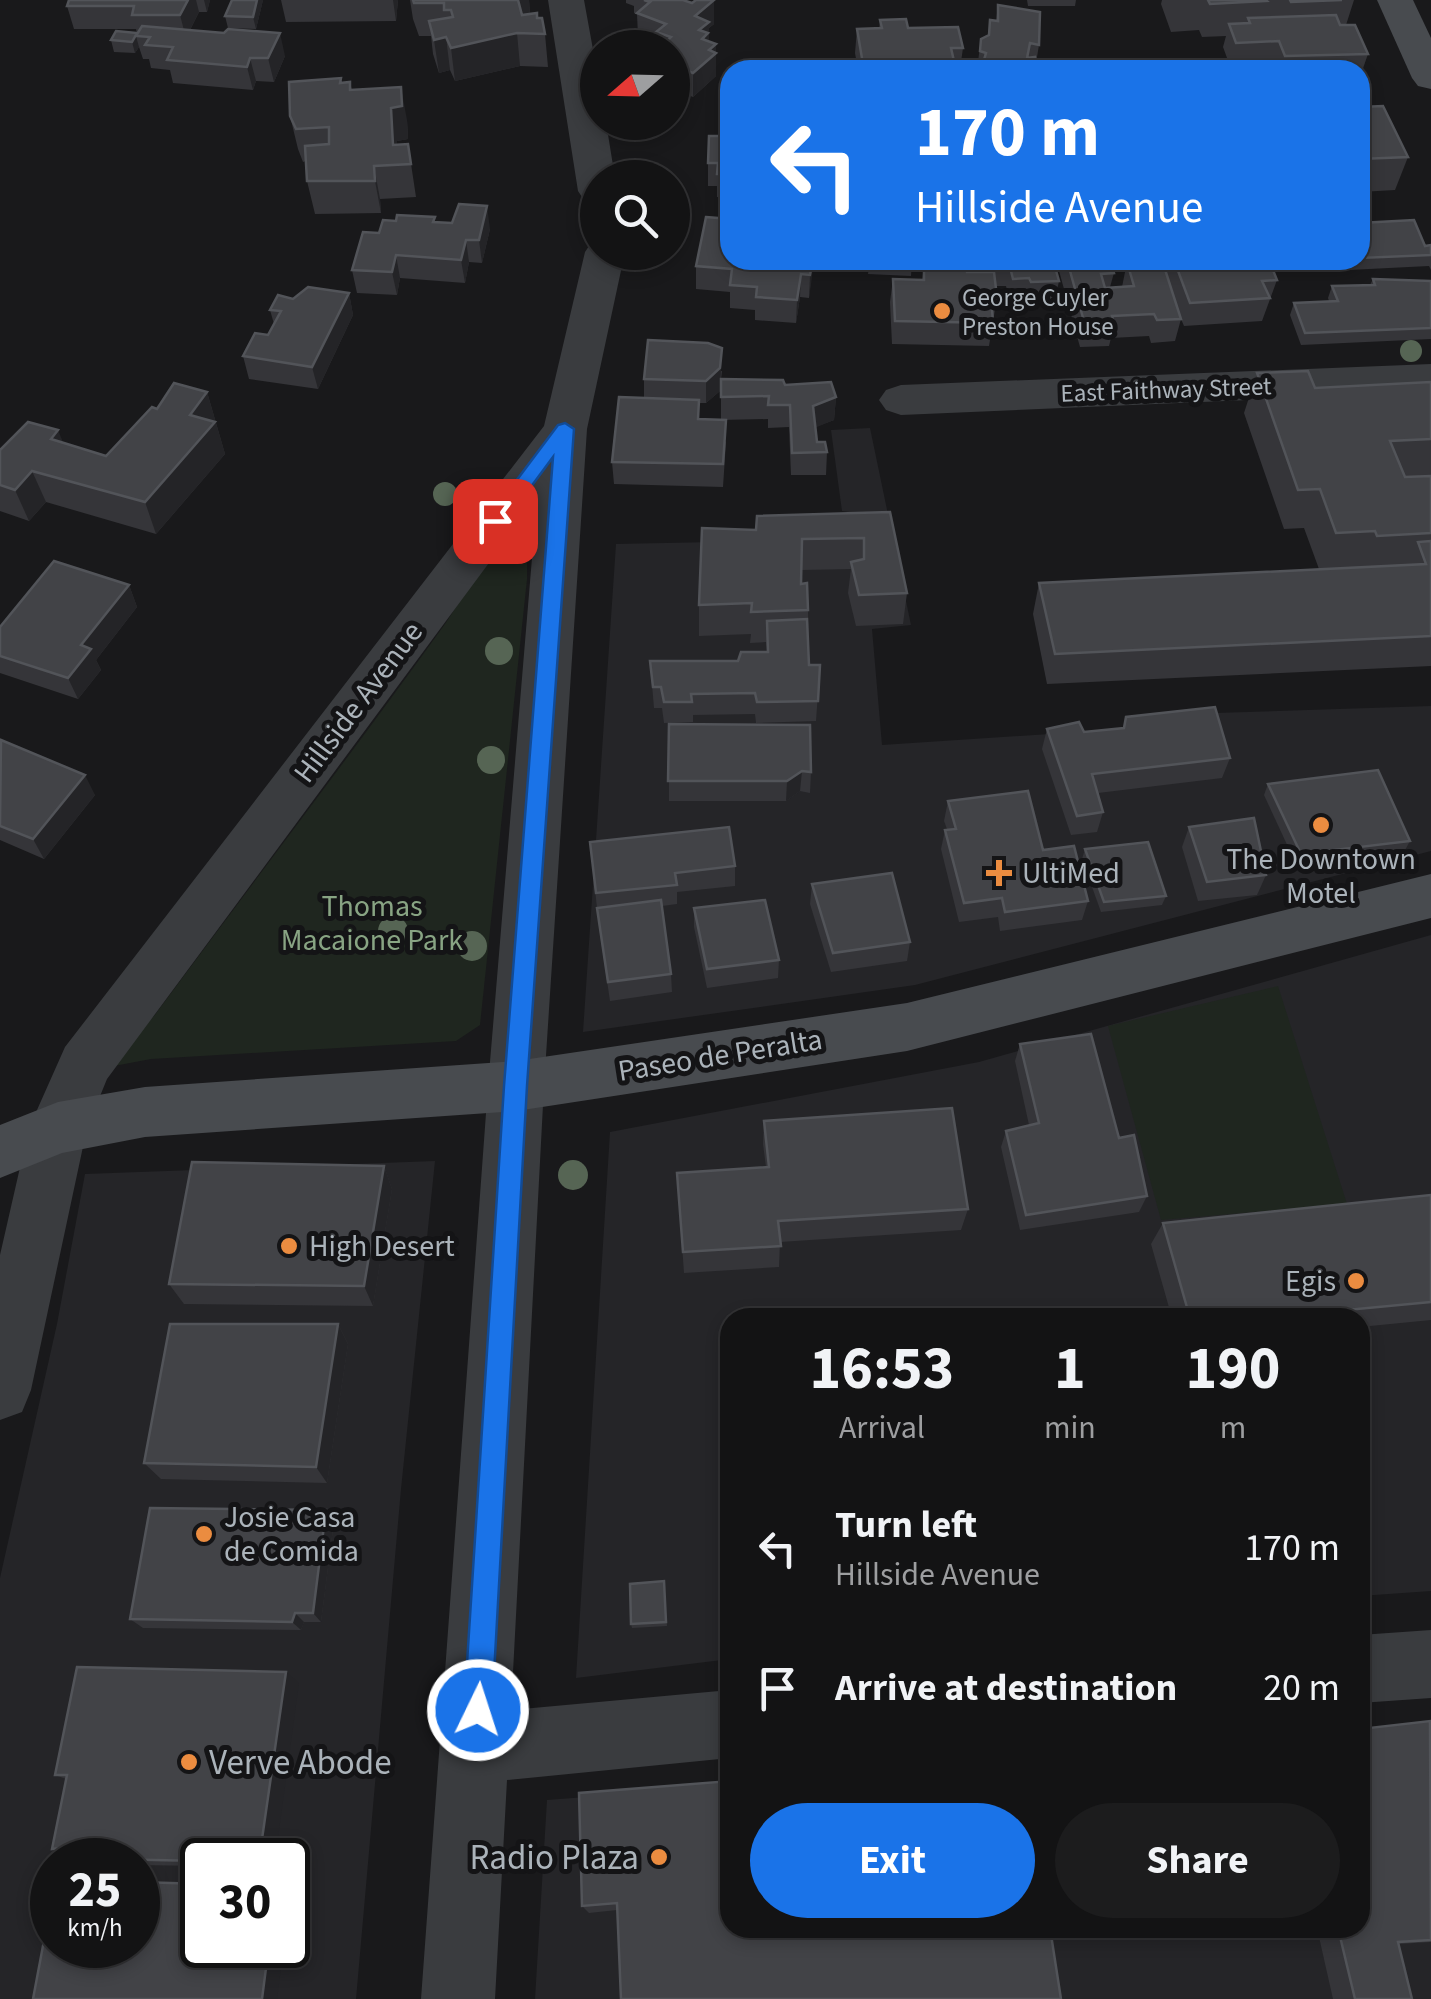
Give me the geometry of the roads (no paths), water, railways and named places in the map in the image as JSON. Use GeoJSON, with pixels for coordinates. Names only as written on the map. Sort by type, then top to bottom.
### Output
{"type":"FeatureCollection","features":[{"type":"Feature","properties":{"kind":"main road"},"geometry":{"type":"LineString","coordinates":[[1395,0],[1431,78]]}},
{"type":"Feature","properties":{"kind":"main road","name":"Paseo de Peralta"},"geometry":{"type":"LineString","coordinates":[[0,1152],[58,1128],[145,1112],[516,1086],[907,1027],[1431,896]]}},
{"type":"Feature","properties":{"kind":"street"},"geometry":{"type":"LineString","coordinates":[[566,0],[593,160]]}},
{"type":"Feature","properties":{"kind":"street","name":"Hillside Avenue"},"geometry":{"type":"LineString","coordinates":[[0,1390],[58,1128],[85,1064],[565,429],[602,270]]}},
{"type":"Feature","properties":{"kind":"street","name":"East Faithway Street"},"geometry":{"type":"LineString","coordinates":[[901,400],[1431,378]]}},
{"type":"Feature","properties":{"kind":"street"},"geometry":{"type":"LineString","coordinates":[[458,1999],[516,1086],[565,429]]}},
{"type":"Feature","properties":{"kind":"street"},"geometry":{"type":"LineString","coordinates":[[1370,1669],[1431,1664]]}},
{"type":"Feature","properties":{"kind":"street"},"geometry":{"type":"LineString","coordinates":[[476,1748],[720,1725]]}},
{"type":"Feature","properties":{"kind":"place","name":"George Cuyler Preston House"},"geometry":{"type":"Point","coordinates":[942,311]}},
{"type":"Feature","properties":{"kind":"place","name":"The Downtown Motel"},"geometry":{"type":"Point","coordinates":[1321,825]}},
{"type":"Feature","properties":{"kind":"place","name":"UltiMed"},"geometry":{"type":"Point","coordinates":[999,873]}},
{"type":"Feature","properties":{"kind":"place","name":"High Desert"},"geometry":{"type":"Point","coordinates":[289,1246]}},
{"type":"Feature","properties":{"kind":"place","name":"Egis"},"geometry":{"type":"Point","coordinates":[1356,1281]}},
{"type":"Feature","properties":{"kind":"place","name":"Josie Casa de Comida"},"geometry":{"type":"Point","coordinates":[204,1534]}},
{"type":"Feature","properties":{"kind":"place","name":"Verve Abode"},"geometry":{"type":"Point","coordinates":[189,1762]}},
{"type":"Feature","properties":{"kind":"place","name":"Radio Plaza"},"geometry":{"type":"Point","coordinates":[659,1857]}},
{"type":"Feature","properties":{"kind":"park label","name":"Thomas Macaione Park"},"geometry":{"type":"Point","coordinates":[372,923]}}]}
